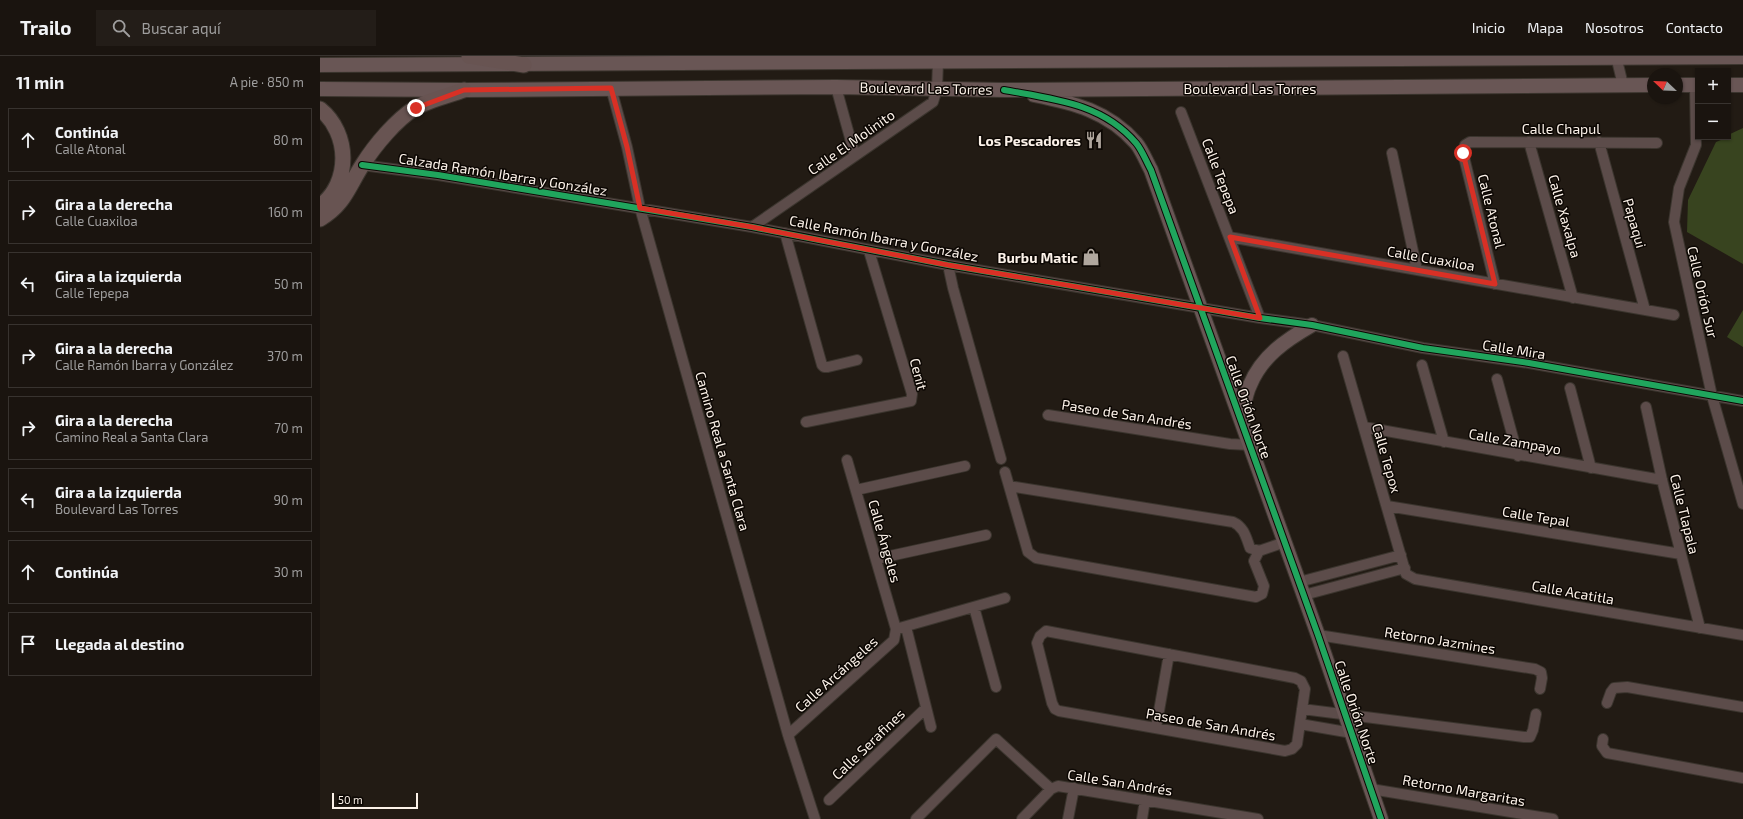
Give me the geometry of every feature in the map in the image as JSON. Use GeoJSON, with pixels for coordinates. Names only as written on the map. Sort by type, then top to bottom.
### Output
{"type":"FeatureCollection","features":[{"type":"Feature","properties":{"kind":"main road"},"geometry":{"type":"LineString","coordinates":[[469,56],[524,65]]}},
{"type":"Feature","properties":{"kind":"main road","name":"Boulevard Las Torres"},"geometry":{"type":"LineString","coordinates":[[320,65],[524,65],[602,60],[827,59],[938,62],[1037,58],[1743,57]]}},
{"type":"Feature","properties":{"kind":"main road","name":"Boulevard Las Torres"},"geometry":{"type":"LineString","coordinates":[[320,89],[464,90],[836,87],[1004,90],[1647,85]]}},
{"type":"Feature","properties":{"kind":"main road"},"geometry":{"type":"LineString","coordinates":[[1683,85],[1695,85]]}},
{"type":"Feature","properties":{"kind":"main road"},"geometry":{"type":"LineString","coordinates":[[1731,85],[1743,85]]}},
{"type":"Feature","properties":{"kind":"main road"},"geometry":{"type":"LineString","coordinates":[[320,219],[329,213],[345,196],[362,164],[384,136],[416,108],[464,90]]}},
{"type":"Feature","properties":{"kind":"main road","name":"Calle Orión Norte"},"geometry":{"type":"LineString","coordinates":[[1004,90],[1073,103],[1094,111],[1116,123],[1137,144],[1151,170],[1241,418],[1382,819]]}},
{"type":"Feature","properties":{"kind":"main road"},"geometry":{"type":"LineString","coordinates":[[320,109],[325,113],[337,129],[343,149],[342,170],[336,187],[325,202],[320,206]]}},
{"type":"Feature","properties":{"kind":"main road"},"geometry":{"type":"LineString","coordinates":[[1241,418],[1250,385],[1264,360],[1285,341],[1312,325]]}},
{"type":"Feature","properties":{"kind":"street"},"geometry":{"type":"LineString","coordinates":[[1616,57],[1623,85]]}},
{"type":"Feature","properties":{"kind":"street","name":"Calle El Molinito"},"geometry":{"type":"LineString","coordinates":[[752,227],[932,102],[937,88],[938,62]]}},
{"type":"Feature","properties":{"kind":"street"},"geometry":{"type":"LineString","coordinates":[[836,87],[855,156]]}},
{"type":"Feature","properties":{"kind":"street","name":"Camino Real a Santa Clara"},"geometry":{"type":"LineString","coordinates":[[611,88],[627,147],[640,208],[788,735],[815,819]]}},
{"type":"Feature","properties":{"kind":"street","name":"Calle Orión Sur"},"geometry":{"type":"LineString","coordinates":[[1696,104],[1696,145],[1679,188],[1674,222],[1712,396],[1743,504]]}},
{"type":"Feature","properties":{"kind":"street","name":"Calle Tepepa"},"geometry":{"type":"LineString","coordinates":[[1181,112],[1260,318]]}},
{"type":"Feature","properties":{"kind":"street","name":"Calle Chapul"},"geometry":{"type":"LineString","coordinates":[[1465,145],[1470,142],[1657,143]]}},
{"type":"Feature","properties":{"kind":"street","name":"Calle Xaxalpa"},"geometry":{"type":"LineString","coordinates":[[1529,142],[1573,298]]}},
{"type":"Feature","properties":{"kind":"street","name":"Papaqui"},"geometry":{"type":"LineString","coordinates":[[1599,142],[1645,310]]}},
{"type":"Feature","properties":{"kind":"street","name":"Calle Atonal"},"geometry":{"type":"LineString","coordinates":[[1465,145],[1463,153],[1495,284]]}},
{"type":"Feature","properties":{"kind":"street"},"geometry":{"type":"LineString","coordinates":[[1392,153],[1417,270]]}},
{"type":"Feature","properties":{"kind":"street","name":"Calzada Ramón Ibarra y González"},"geometry":{"type":"LineString","coordinates":[[362,164],[640,208]]}},
{"type":"Feature","properties":{"kind":"street","name":"Calle Ramón Ibarra y González"},"geometry":{"type":"LineString","coordinates":[[640,208],[785,233],[869,251],[948,265],[1260,318],[1312,325]]}},
{"type":"Feature","properties":{"kind":"street"},"geometry":{"type":"LineString","coordinates":[[785,233],[822,365],[828,368],[857,360]]}},
{"type":"Feature","properties":{"kind":"street","name":"Calle Cuaxiloa"},"geometry":{"type":"LineString","coordinates":[[1230,237],[1674,315]]}},
{"type":"Feature","properties":{"kind":"street","name":"Cenit"},"geometry":{"type":"LineString","coordinates":[[806,422],[911,401],[912,394],[869,251]]}},
{"type":"Feature","properties":{"kind":"street"},"geometry":{"type":"LineString","coordinates":[[948,265],[953,288],[1001,459]]}},
{"type":"Feature","properties":{"kind":"street","name":"Calle Mira"},"geometry":{"type":"LineString","coordinates":[[1312,325],[1423,348],[1529,363],[1743,401]]}},
{"type":"Feature","properties":{"kind":"street","name":"Calle Tepox"},"geometry":{"type":"LineString","coordinates":[[1343,356],[1404,568]]}},
{"type":"Feature","properties":{"kind":"street"},"geometry":{"type":"LineString","coordinates":[[1422,364],[1444,442]]}},
{"type":"Feature","properties":{"kind":"street"},"geometry":{"type":"LineString","coordinates":[[1497,379],[1518,456]]}},
{"type":"Feature","properties":{"kind":"street"},"geometry":{"type":"LineString","coordinates":[[1570,388],[1591,468]]}},
{"type":"Feature","properties":{"kind":"street","name":"Calle Tlapala"},"geometry":{"type":"LineString","coordinates":[[1646,407],[1662,480],[1700,628]]}},
{"type":"Feature","properties":{"kind":"street","name":"Paseo de San Andrés"},"geometry":{"type":"LineString","coordinates":[[1048,415],[1230,444],[1250,445]]}},
{"type":"Feature","properties":{"kind":"street","name":"Calle Zampayo"},"geometry":{"type":"LineString","coordinates":[[1364,427],[1518,456],[1662,480]]}},
{"type":"Feature","properties":{"kind":"street","name":"Calle Ángeles"},"geometry":{"type":"LineString","coordinates":[[848,460],[876,559],[901,628],[931,727]]}},
{"type":"Feature","properties":{"kind":"street"},"geometry":{"type":"LineString","coordinates":[[856,490],[965,466]]}},
{"type":"Feature","properties":{"kind":"street"},"geometry":{"type":"LineString","coordinates":[[1005,472],[1009,486],[1028,552],[1036,558],[1256,596],[1262,594],[1264,586],[1254,561],[1255,550],[1243,530],[1239,525],[1233,522],[1009,486]]}},
{"type":"Feature","properties":{"kind":"street","name":"Calle Tepal"},"geometry":{"type":"LineString","coordinates":[[1386,506],[1681,554]]}},
{"type":"Feature","properties":{"kind":"street"},"geometry":{"type":"LineString","coordinates":[[876,559],[986,535]]}},
{"type":"Feature","properties":{"kind":"street"},"geometry":{"type":"LineString","coordinates":[[1255,550],[1285,542]]}},
{"type":"Feature","properties":{"kind":"street"},"geometry":{"type":"LineString","coordinates":[[1301,588],[1400,555]]}},
{"type":"Feature","properties":{"kind":"street"},"geometry":{"type":"LineString","coordinates":[[1301,588],[1404,568]]}},
{"type":"Feature","properties":{"kind":"street","name":"Calle Acatitla"},"geometry":{"type":"LineString","coordinates":[[1404,568],[1406,574],[1415,579],[1743,635]]}},
{"type":"Feature","properties":{"kind":"street"},"geometry":{"type":"LineString","coordinates":[[901,628],[1005,598]]}},
{"type":"Feature","properties":{"kind":"street"},"geometry":{"type":"LineString","coordinates":[[974,607],[996,687]]}},
{"type":"Feature","properties":{"kind":"street","name":"Calle Arcángeles"},"geometry":{"type":"LineString","coordinates":[[788,735],[894,640],[901,628]]}},
{"type":"Feature","properties":{"kind":"street","name":"Paseo de San Andrés"},"geometry":{"type":"LineString","coordinates":[[1046,631],[1295,678],[1301,681],[1306,689],[1302,709],[1297,744],[1292,749],[1286,751],[1059,711],[1055,709],[1052,703],[1037,643],[1040,636],[1046,631]]}},
{"type":"Feature","properties":{"kind":"street","name":"Retorno Jazmines"},"geometry":{"type":"LineString","coordinates":[[1318,635],[1535,669],[1541,672],[1542,678],[1540,689]]}},
{"type":"Feature","properties":{"kind":"street"},"geometry":{"type":"LineString","coordinates":[[1156,728],[1169,654]]}},
{"type":"Feature","properties":{"kind":"street"},"geometry":{"type":"LineString","coordinates":[[1607,703],[1614,688],[1627,687],[1743,707]]}},
{"type":"Feature","properties":{"kind":"street","name":"Calle Serafines"},"geometry":{"type":"LineString","coordinates":[[829,800],[926,708]]}},
{"type":"Feature","properties":{"kind":"street"},"geometry":{"type":"LineString","coordinates":[[1302,709],[1524,737],[1530,737],[1536,714]]}},
{"type":"Feature","properties":{"kind":"street"},"geometry":{"type":"LineString","coordinates":[[1300,724],[1352,733]]}},
{"type":"Feature","properties":{"kind":"street","name":"Calle San Andrés"},"geometry":{"type":"LineString","coordinates":[[916,819],[996,738],[1051,789],[1058,786],[1074,788],[1145,800],[1213,815],[1258,819]]}},
{"type":"Feature","properties":{"kind":"street"},"geometry":{"type":"LineString","coordinates":[[1603,740],[1602,746],[1607,753],[1743,778]]}},
{"type":"Feature","properties":{"kind":"street"},"geometry":{"type":"LineString","coordinates":[[1068,819],[1074,788]]}},
{"type":"Feature","properties":{"kind":"street"},"geometry":{"type":"LineString","coordinates":[[1022,819],[1051,789]]}},
{"type":"Feature","properties":{"kind":"street","name":"Retorno Margaritas"},"geometry":{"type":"LineString","coordinates":[[1371,789],[1553,819]]}},
{"type":"Feature","properties":{"kind":"street"},"geometry":{"type":"LineString","coordinates":[[1142,819],[1145,800]]}},
{"type":"Feature","properties":{"kind":"green space"},"geometry":{"type":"Polygon","coordinates":[[[1743,128],[1743,264],[1687,232],[1688,200],[1716,142],[1721,140],[1731,140],[1731,134],[1743,128]]]}},
{"type":"Feature","properties":{"kind":"green space"},"geometry":{"type":"Polygon","coordinates":[[[1743,310],[1743,347],[1727,337],[1743,310]]]}},
{"type":"Feature","properties":{"kind":"cycle path"},"geometry":{"type":"LineString","coordinates":[[1004,90],[1058,100],[1092,111],[1108,119],[1123,130],[1136,143],[1142,152],[1151,170],[1318,635],[1381,819]]}},
{"type":"Feature","properties":{"kind":"cycle path"},"geometry":{"type":"LineString","coordinates":[[362,165],[438,175],[752,227],[948,265],[1260,318],[1312,325],[1423,348],[1529,363],[1743,401]]}},
{"type":"Feature","properties":{"kind":"place","name":"Los Pescadores"},"geometry":{"type":"Point","coordinates":[1094,140]}},
{"type":"Feature","properties":{"kind":"place","name":"Burbu Matic"},"geometry":{"type":"Point","coordinates":[1091,257]}},
{"type":"Feature","properties":{"kind":"route"},"geometry":{"type":"LineString","coordinates":[[416,108],[464,90],[611,88],[627,147],[640,208],[785,233],[869,251],[1260,318],[1230,237],[1495,284],[1463,153]]}}]}
